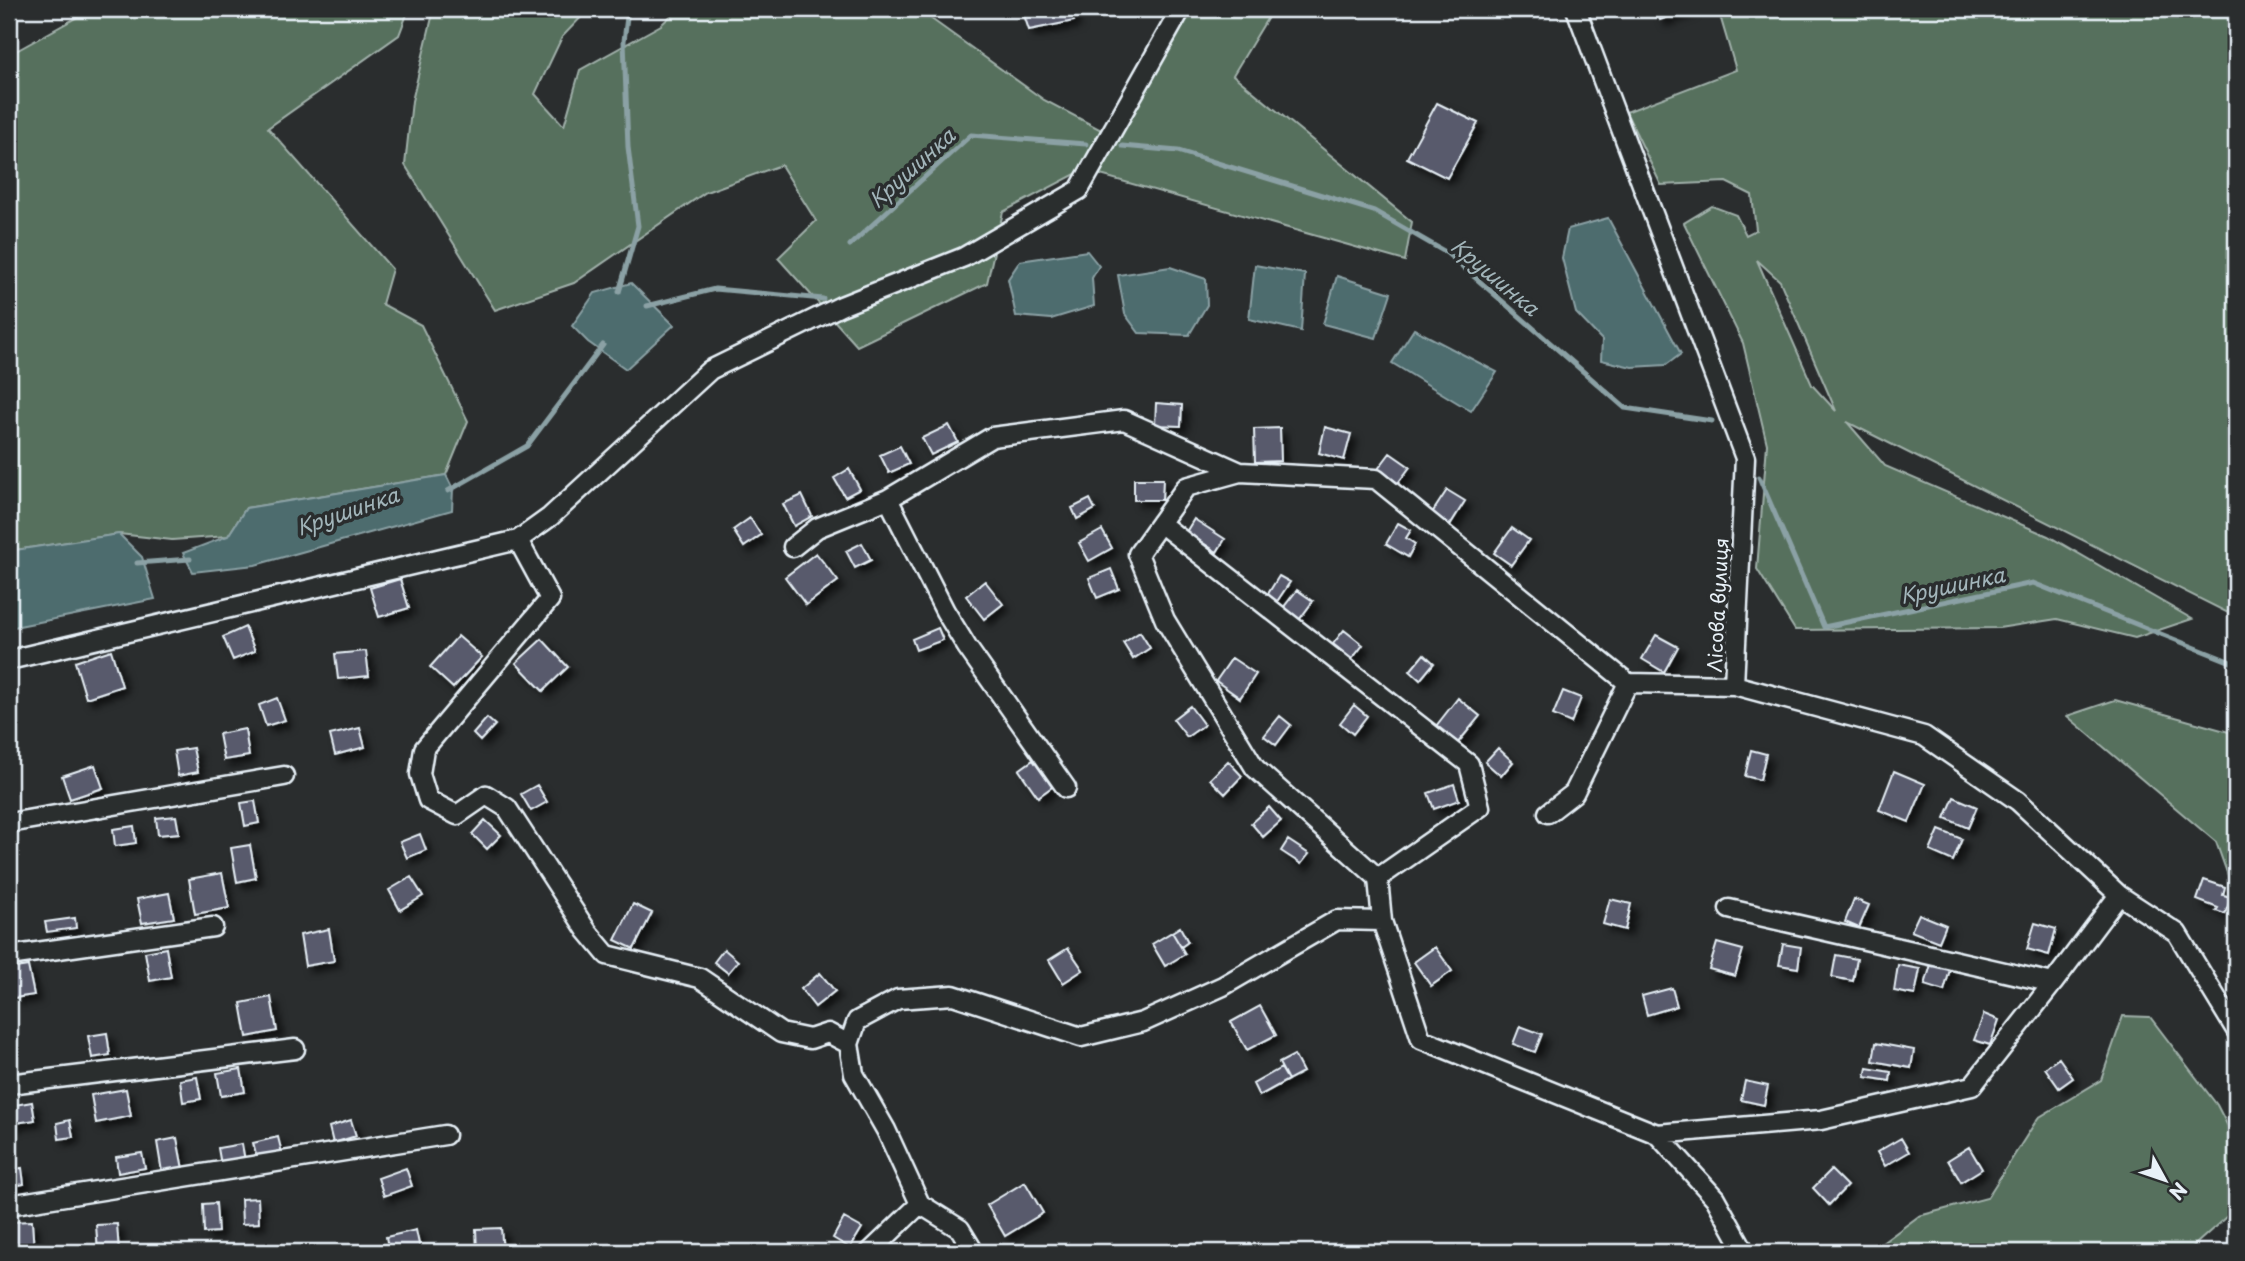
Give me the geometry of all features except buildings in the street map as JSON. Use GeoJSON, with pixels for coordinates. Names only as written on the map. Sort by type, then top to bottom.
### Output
{"type":"FeatureCollection","features":[{"type":"Feature","properties":{"kind":"street"},"geometry":{"type":"LineString","coordinates":[[9,660],[518,540],[550,517],[710,370],[841,306],[964,257],[1079,190],[1181,9]]}},
{"type":"Feature","properties":{"kind":"street","name":"Лісова вулиця"},"geometry":{"type":"LineString","coordinates":[[1576,9],[1745,458],[1734,685],[1924,736],[2018,801],[2119,895],[2178,933],[2236,1030]]}},
{"type":"Feature","properties":{"kind":"street"},"geometry":{"type":"LineString","coordinates":[[793,547],[817,528],[888,499],[992,437],[1124,420],[1240,472]]}},
{"type":"Feature","properties":{"kind":"street"},"geometry":{"type":"LineString","coordinates":[[1734,685],[1628,683],[1376,479],[1240,472],[1186,487],[1138,554],[1165,620],[1255,768],[1378,878],[1382,921],[1421,1039],[1657,1134],[1715,1198],[1745,1252]]}},
{"type":"Feature","properties":{"kind":"street"},"geometry":{"type":"LineString","coordinates":[[888,499],[945,611],[967,647],[1066,788]]}},
{"type":"Feature","properties":{"kind":"street"},"geometry":{"type":"LineString","coordinates":[[1160,523],[1469,764],[1480,807],[1378,878]]}},
{"type":"Feature","properties":{"kind":"street"},"geometry":{"type":"LineString","coordinates":[[518,540],[550,598],[424,749],[420,774],[428,800],[457,815],[486,795],[507,808],[587,931],[607,955],[700,978],[781,1033],[810,1039],[828,1033],[849,1044]]}},
{"type":"Feature","properties":{"kind":"street"},"geometry":{"type":"LineString","coordinates":[[1548,813],[1574,793],[1628,683]]}},
{"type":"Feature","properties":{"kind":"street"},"geometry":{"type":"LineString","coordinates":[[9,823],[284,776]]}},
{"type":"Feature","properties":{"kind":"street"},"geometry":{"type":"LineString","coordinates":[[1657,1134],[1821,1120],[1972,1086],[2119,895]]}},
{"type":"Feature","properties":{"kind":"street"},"geometry":{"type":"LineString","coordinates":[[1728,909],[2053,983]]}},
{"type":"Feature","properties":{"kind":"street"},"geometry":{"type":"LineString","coordinates":[[974,1252],[960,1229],[920,1204],[886,1130],[854,1074],[849,1044],[857,1021],[898,999],[953,995],[1082,1037],[1143,1023],[1223,986],[1337,920],[1382,921]]}},
{"type":"Feature","properties":{"kind":"street"},"geometry":{"type":"LineString","coordinates":[[9,956],[213,927]]}},
{"type":"Feature","properties":{"kind":"street"},"geometry":{"type":"LineString","coordinates":[[9,1084],[295,1049]]}},
{"type":"Feature","properties":{"kind":"street"},"geometry":{"type":"LineString","coordinates":[[9,1205],[445,1135]]}},
{"type":"Feature","properties":{"kind":"street"},"geometry":{"type":"LineString","coordinates":[[870,1252],[920,1204]]}},
{"type":"Feature","properties":{"kind":"green space"},"geometry":{"type":"Polygon","coordinates":[[[92,9],[409,9],[399,35],[268,128],[392,269],[382,304],[421,325],[468,421],[446,475],[246,508],[228,536],[172,540],[119,534],[9,551],[9,55],[92,9]]]}},
{"type":"Feature","properties":{"kind":"green space"},"geometry":{"type":"Polygon","coordinates":[[[434,9],[589,9],[562,37],[535,94],[564,126],[580,70],[661,25],[678,9],[927,9],[930,18],[1044,100],[1103,131],[1193,9],[1273,9],[1233,75],[1412,222],[1405,261],[1083,170],[1003,212],[987,283],[857,346],[778,258],[816,221],[781,165],[706,192],[574,283],[495,310],[405,165],[412,101],[434,9]]]}},
{"type":"Feature","properties":{"kind":"green space"},"geometry":{"type":"Polygon","coordinates":[[[1718,9],[2236,9],[2236,617],[1847,422],[1885,466],[2048,536],[2192,619],[2135,638],[2057,619],[1999,628],[1795,630],[1757,569],[1767,444],[1743,343],[1684,223],[1712,206],[1736,215],[1746,235],[1756,230],[1752,195],[1726,182],[1661,185],[1626,112],[1736,70],[1718,9]],[[1757,260],[1812,385],[1836,411],[1780,281],[1757,260]]]}},
{"type":"Feature","properties":{"kind":"green space"},"geometry":{"type":"Polygon","coordinates":[[[2115,700],[2236,734],[2236,898],[2216,842],[2067,716],[2115,700]]]}},
{"type":"Feature","properties":{"kind":"green space"},"geometry":{"type":"Polygon","coordinates":[[[2123,1016],[2150,1017],[2217,1105],[2236,1142],[2236,1208],[2187,1252],[1870,1252],[1919,1216],[1987,1198],[2038,1118],[2101,1080],[2123,1016]]]}},
{"type":"Feature","properties":{"kind":"water"},"geometry":{"type":"Polygon","coordinates":[[[1608,218],[1681,354],[1666,365],[1632,367],[1601,360],[1602,340],[1576,313],[1562,258],[1568,229],[1608,218]]]}},
{"type":"Feature","properties":{"kind":"water"},"geometry":{"type":"Polygon","coordinates":[[[1087,251],[1099,266],[1092,278],[1094,306],[1051,319],[1016,316],[1008,279],[1020,261],[1087,251]]]}},
{"type":"Feature","properties":{"kind":"water"},"geometry":{"type":"Polygon","coordinates":[[[1255,265],[1305,274],[1301,331],[1249,319],[1255,265]]]}},
{"type":"Feature","properties":{"kind":"water"},"geometry":{"type":"Polygon","coordinates":[[[1170,267],[1206,279],[1207,305],[1189,335],[1139,333],[1125,314],[1118,275],[1170,267]]]}},
{"type":"Feature","properties":{"kind":"water"},"geometry":{"type":"Polygon","coordinates":[[[1337,276],[1391,293],[1376,338],[1323,324],[1337,276]]]}},
{"type":"Feature","properties":{"kind":"water"},"geometry":{"type":"Polygon","coordinates":[[[631,283],[674,325],[626,369],[588,342],[572,326],[595,293],[631,283]]]}},
{"type":"Feature","properties":{"kind":"water"},"geometry":{"type":"Polygon","coordinates":[[[1414,329],[1497,372],[1471,411],[1392,363],[1414,329]]]}},
{"type":"Feature","properties":{"kind":"water"},"geometry":{"type":"Polygon","coordinates":[[[446,475],[453,489],[452,510],[255,565],[193,572],[183,553],[228,536],[246,508],[446,475]]]}},
{"type":"Feature","properties":{"kind":"water"},"geometry":{"type":"Polygon","coordinates":[[[119,534],[142,557],[155,599],[9,628],[9,551],[119,534]]]}},
{"type":"Feature","properties":{"kind":"waterway","name":"Крушинка"},"geometry":{"type":"LineString","coordinates":[[619,292],[638,226],[628,147],[624,41],[628,9]]}},
{"type":"Feature","properties":{"kind":"waterway","name":"Крушинка"},"geometry":{"type":"LineString","coordinates":[[850,245],[971,135],[1086,144]]}},
{"type":"Feature","properties":{"kind":"waterway","name":"Крушинка"},"geometry":{"type":"LineString","coordinates":[[1122,146],[1178,151],[1374,211],[1447,253],[1625,408],[1712,421]]}},
{"type":"Feature","properties":{"kind":"waterway","name":"Крушинка"},"geometry":{"type":"LineString","coordinates":[[647,306],[715,289],[823,299]]}},
{"type":"Feature","properties":{"kind":"waterway","name":"Крушинка"},"geometry":{"type":"LineString","coordinates":[[448,491],[527,446],[603,345]]}},
{"type":"Feature","properties":{"kind":"waterway","name":"Крушинка"},"geometry":{"type":"LineString","coordinates":[[1759,477],[1824,627],[2033,583],[2236,664]]}},
{"type":"Feature","properties":{"kind":"waterway","name":"Крушинка"},"geometry":{"type":"LineString","coordinates":[[137,563],[190,559]]}}]}
